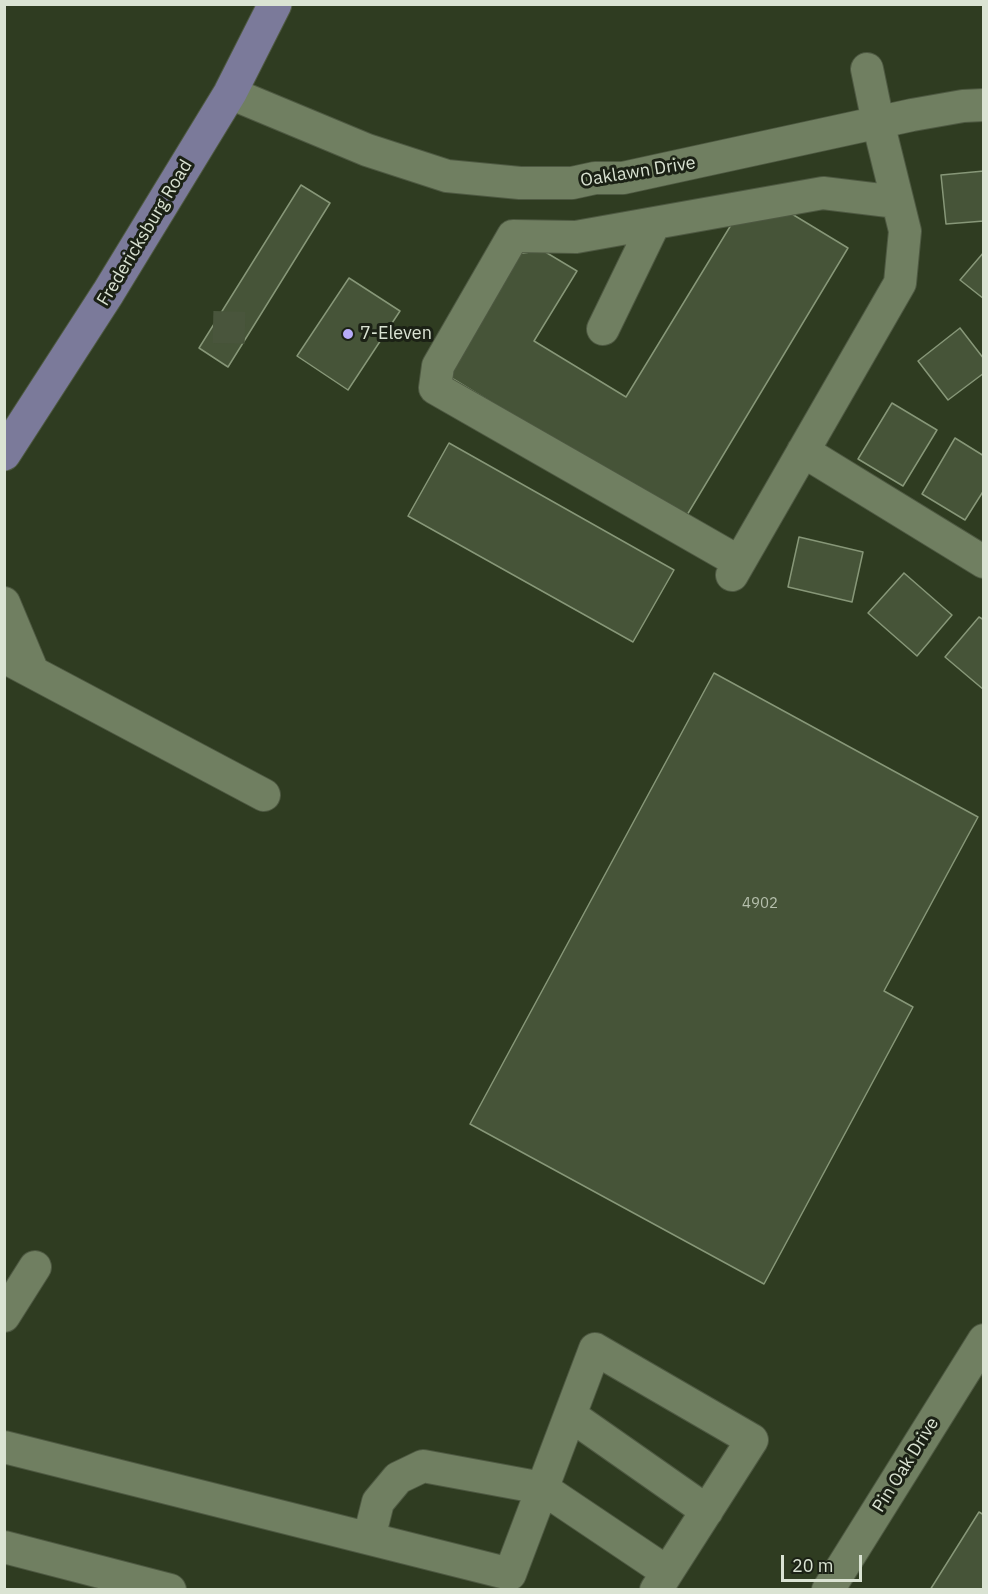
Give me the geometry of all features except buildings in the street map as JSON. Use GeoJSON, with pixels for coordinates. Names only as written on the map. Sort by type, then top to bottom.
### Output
{"type":"FeatureCollection","features":[{"type":"Feature","properties":{"kind":"main road","name":"Fredericksburg Road"},"geometry":{"type":"LineString","coordinates":[[4,454],[108,293],[230,93],[275,4]]}},
{"type":"Feature","properties":{"kind":"street"},"geometry":{"type":"LineString","coordinates":[[867,69],[905,231],[900,283],[736,568],[435,388],[438,366],[513,236],[576,237],[822,193],[897,202]]}},
{"type":"Feature","properties":{"kind":"street","name":"Oaklawn Drive"},"geometry":{"type":"LineString","coordinates":[[230,93],[367,150],[447,176],[520,183],[572,183],[595,178],[623,178],[878,123],[963,106],[984,105]]}},
{"type":"Feature","properties":{"kind":"street"},"geometry":{"type":"LineString","coordinates":[[603,329],[654,224]]}},
{"type":"Feature","properties":{"kind":"street"},"geometry":{"type":"LineString","coordinates":[[803,451],[984,562]]}},
{"type":"Feature","properties":{"kind":"street"},"geometry":{"type":"LineString","coordinates":[[4,603],[14,665],[264,795]]}},
{"type":"Feature","properties":{"kind":"street"},"geometry":{"type":"LineString","coordinates":[[4,1316],[34,1267]]}},
{"type":"Feature","properties":{"kind":"street","name":"Pin Oak Drive"},"geometry":{"type":"LineString","coordinates":[[828,1590],[984,1340]]}},
{"type":"Feature","properties":{"kind":"street"},"geometry":{"type":"LineString","coordinates":[[4,1447],[369,1538],[517,1584],[542,1488],[596,1349],[752,1440],[662,1581],[542,1488],[423,1466],[398,1478],[378,1502],[369,1538]]}},
{"type":"Feature","properties":{"kind":"street"},"geometry":{"type":"LineString","coordinates":[[570,1415],[706,1511]]}},
{"type":"Feature","properties":{"kind":"street"},"geometry":{"type":"LineString","coordinates":[[4,1547],[170,1590]]}},
{"type":"Feature","properties":{"kind":"tunnel"},"geometry":{"type":"LineString","coordinates":[[213,327],[253,328]]}},
{"type":"Feature","properties":{"kind":"place","name":"7-Eleven"},"geometry":{"type":"Point","coordinates":[348,334]}}]}
